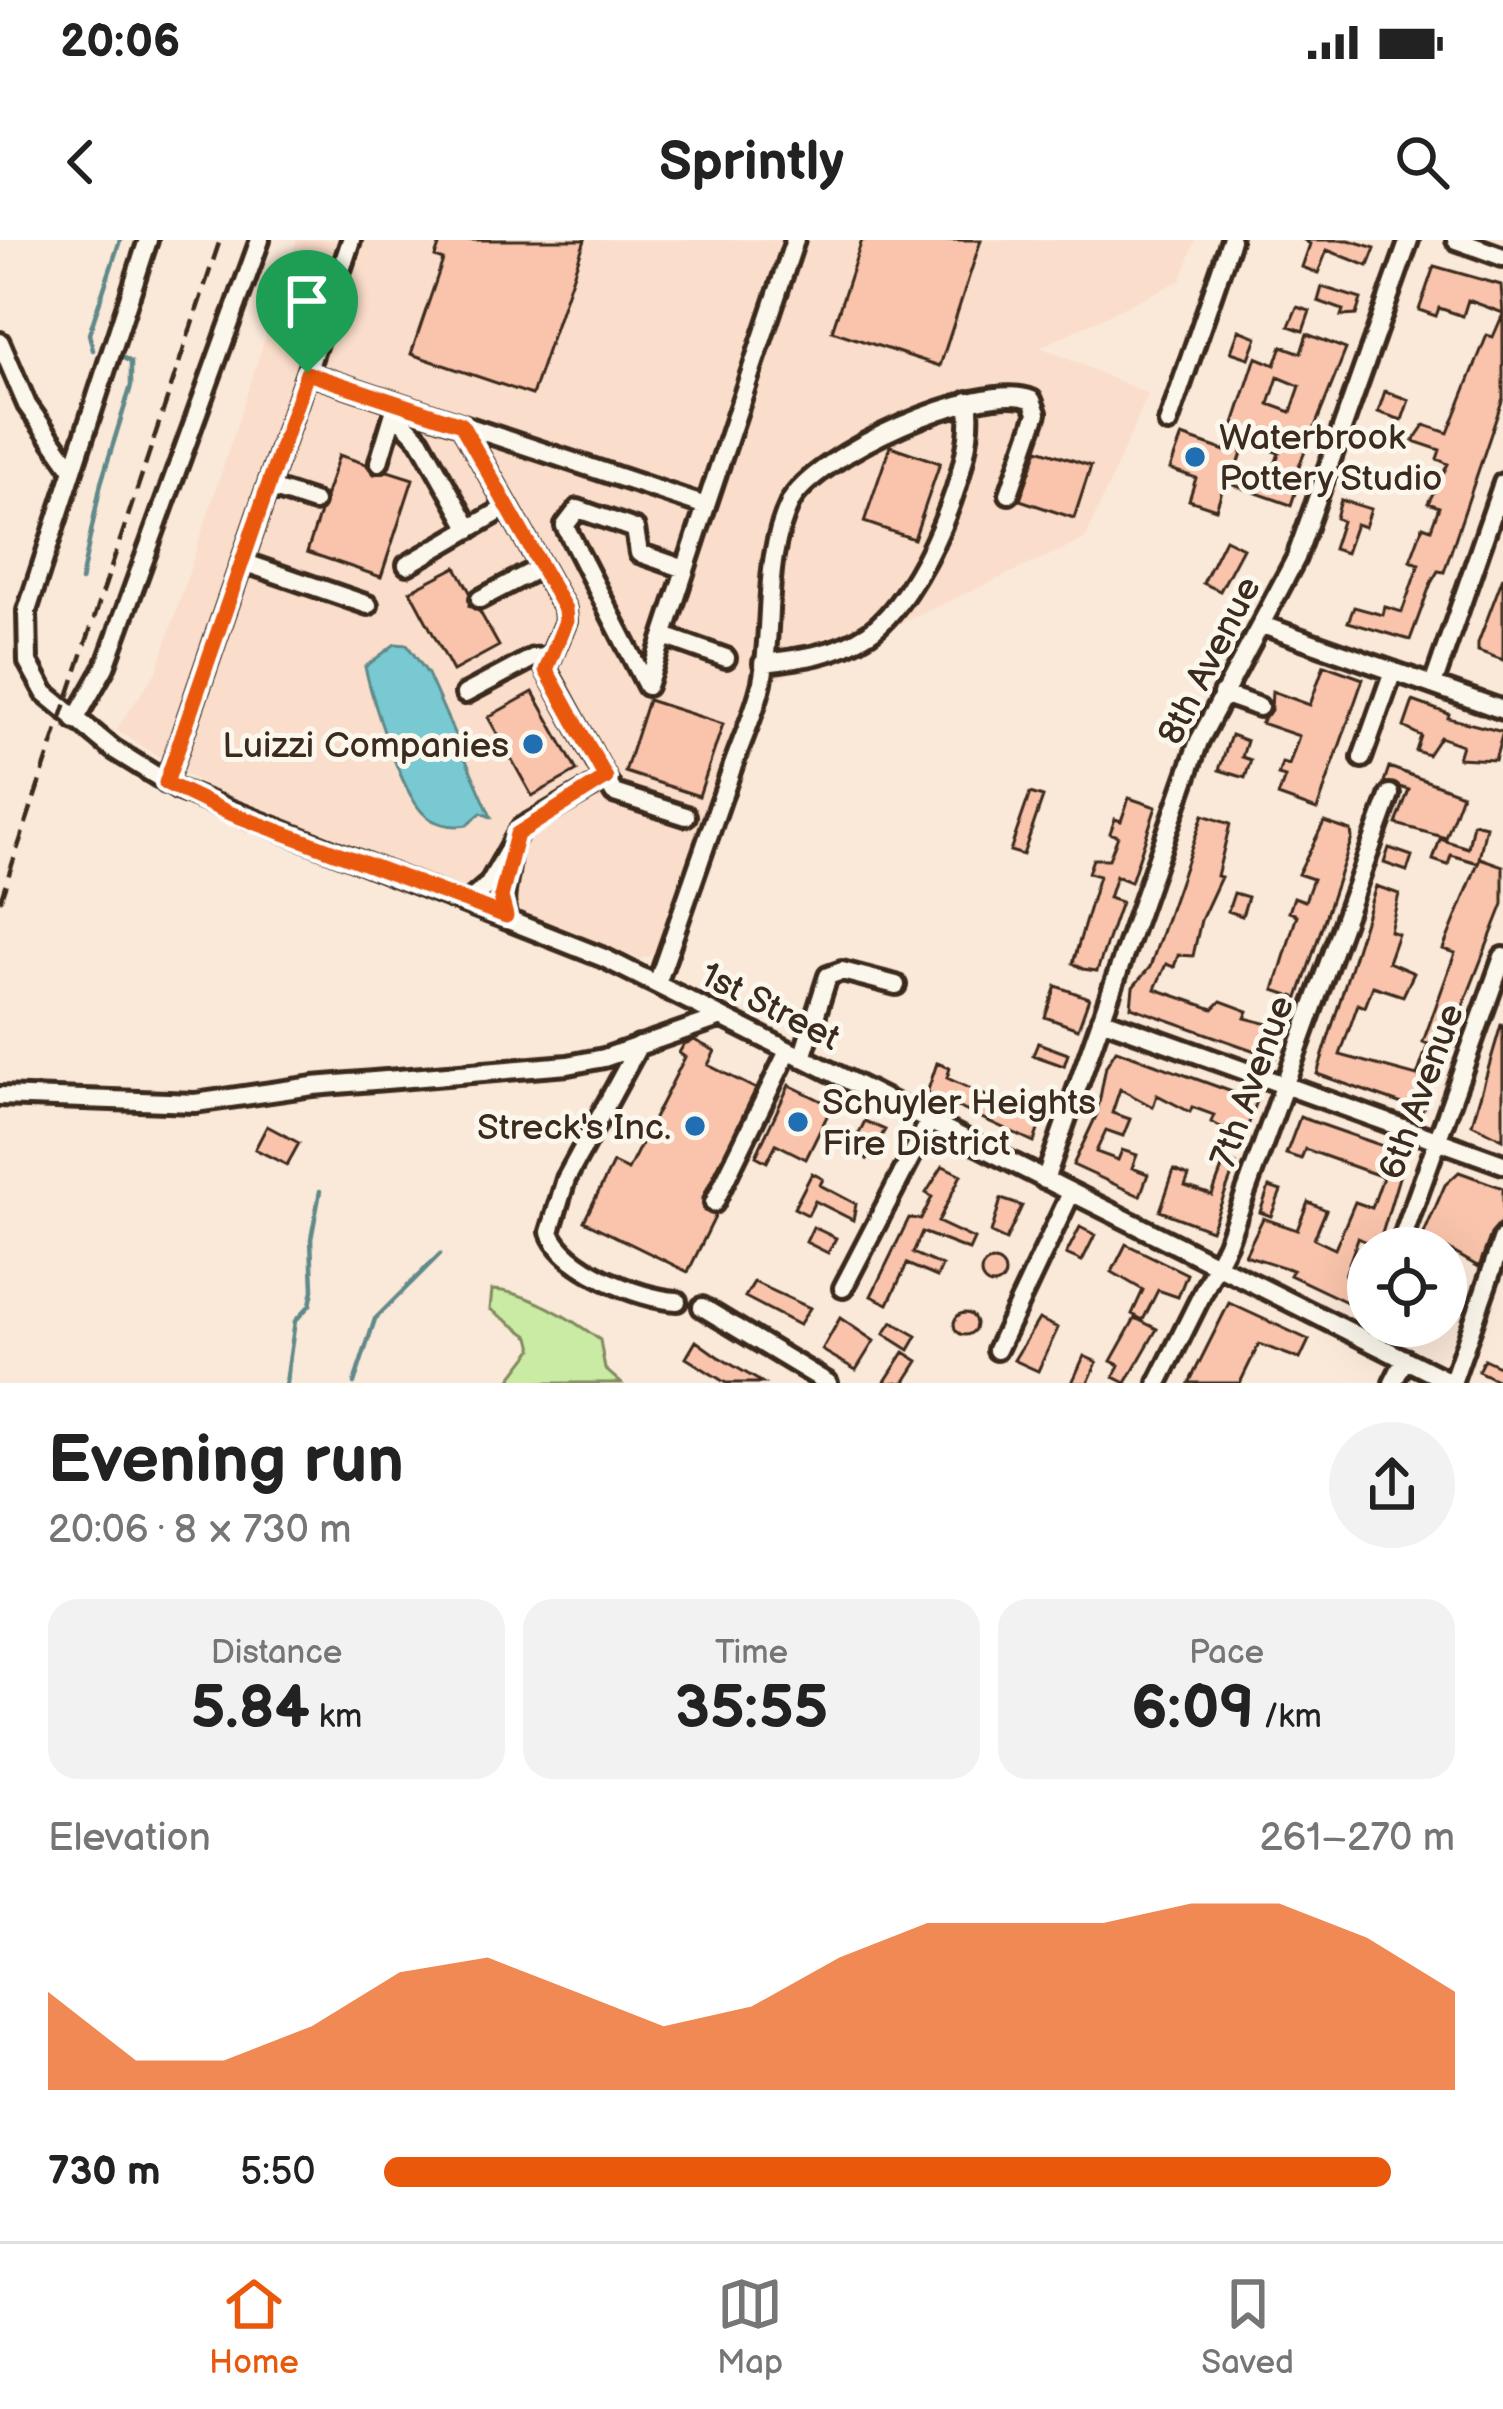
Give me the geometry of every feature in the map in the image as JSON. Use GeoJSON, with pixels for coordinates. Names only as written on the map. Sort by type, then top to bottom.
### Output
{"type":"FeatureCollection","features":[{"type":"Feature","properties":{"kind":"street"},"geometry":{"type":"LineString","coordinates":[[73,470],[148,240]]}},
{"type":"Feature","properties":{"kind":"street"},"geometry":{"type":"LineString","coordinates":[[75,720],[105,667],[260,240]]}},
{"type":"Feature","properties":{"kind":"street"},"geometry":{"type":"LineString","coordinates":[[166,783],[351,240]]}},
{"type":"Feature","properties":{"kind":"street"},"geometry":{"type":"LineString","coordinates":[[685,569],[639,553],[635,529],[578,508],[565,526],[647,686],[795,240]]}},
{"type":"Feature","properties":{"kind":"street"},"geometry":{"type":"LineString","coordinates":[[1168,423],[1231,240]]}},
{"type":"Feature","properties":{"kind":"street","name":"8th Avenue"},"geometry":{"type":"LineString","coordinates":[[1045,1180],[1199,742],[1222,694],[1265,626],[1300,546],[1409,240]]}},
{"type":"Feature","properties":{"kind":"street"},"geometry":{"type":"LineString","coordinates":[[1456,240],[1503,256]]}},
{"type":"Feature","properties":{"kind":"street"},"geometry":{"type":"LineString","coordinates":[[0,341],[27,405],[73,470]]}},
{"type":"Feature","properties":{"kind":"street"},"geometry":{"type":"LineString","coordinates":[[307,373],[396,408],[461,424],[706,506]]}},
{"type":"Feature","properties":{"kind":"street"},"geometry":{"type":"LineString","coordinates":[[657,984],[762,682],[768,588],[795,494],[828,464],[968,401],[1016,394],[1036,406],[1009,494]]}},
{"type":"Feature","properties":{"kind":"street"},"geometry":{"type":"LineString","coordinates":[[763,663],[837,649],[872,632],[893,609],[949,506],[970,436],[968,401]]}},
{"type":"Feature","properties":{"kind":"street"},"geometry":{"type":"LineString","coordinates":[[379,462],[396,408]]}},
{"type":"Feature","properties":{"kind":"street"},"geometry":{"type":"LineString","coordinates":[[396,408],[420,440],[470,529]]}},
{"type":"Feature","properties":{"kind":"street"},"geometry":{"type":"LineString","coordinates":[[461,424],[542,567],[566,621],[546,670],[614,793],[686,816]]}},
{"type":"Feature","properties":{"kind":"street","name":"1st Street"},"geometry":{"type":"LineString","coordinates":[[73,470],[25,624],[30,670],[75,720],[166,783],[227,812],[506,916],[657,984],[1216,1265],[1347,1323]]}},
{"type":"Feature","properties":{"kind":"street"},"geometry":{"type":"LineString","coordinates":[[1432,685],[1503,483]]}},
{"type":"Feature","properties":{"kind":"street"},"geometry":{"type":"LineString","coordinates":[[268,487],[314,502]]}},
{"type":"Feature","properties":{"kind":"street"},"geometry":{"type":"LineString","coordinates":[[406,565],[507,507]]}},
{"type":"Feature","properties":{"kind":"street"},"geometry":{"type":"LineString","coordinates":[[243,562],[368,605]]}},
{"type":"Feature","properties":{"kind":"street"},"geometry":{"type":"LineString","coordinates":[[480,599],[542,567]]}},
{"type":"Feature","properties":{"kind":"street"},"geometry":{"type":"LineString","coordinates":[[1265,626],[1503,710]]}},
{"type":"Feature","properties":{"kind":"street"},"geometry":{"type":"LineString","coordinates":[[664,636],[726,658]]}},
{"type":"Feature","properties":{"kind":"street"},"geometry":{"type":"LineString","coordinates":[[465,694],[533,658],[548,657]]}},
{"type":"Feature","properties":{"kind":"street"},"geometry":{"type":"LineString","coordinates":[[1362,758],[1393,671]]}},
{"type":"Feature","properties":{"kind":"street"},"geometry":{"type":"LineString","coordinates":[[1222,694],[1259,707]]}},
{"type":"Feature","properties":{"kind":"street"},"geometry":{"type":"LineString","coordinates":[[468,902],[483,891],[527,823],[606,778]]}},
{"type":"Feature","properties":{"kind":"street","name":"7th Avenue"},"geometry":{"type":"LineString","coordinates":[[1158,1383],[1216,1265],[1390,794]]}},
{"type":"Feature","properties":{"kind":"street"},"geometry":{"type":"LineString","coordinates":[[506,916],[501,897],[511,866],[508,851]]}},
{"type":"Feature","properties":{"kind":"street","name":"6th Avenue"},"geometry":{"type":"LineString","coordinates":[[1406,1227],[1503,957]]}},
{"type":"Feature","properties":{"kind":"street"},"geometry":{"type":"LineString","coordinates":[[714,1203],[795,1054],[828,976],[842,970],[896,985]]}},
{"type":"Feature","properties":{"kind":"street"},"geometry":{"type":"LineString","coordinates":[[0,1096],[220,1102],[313,1086],[568,1065],[722,1017]]}},
{"type":"Feature","properties":{"kind":"street"},"geometry":{"type":"LineString","coordinates":[[1101,1019],[1503,1164]]}},
{"type":"Feature","properties":{"kind":"street"},"geometry":{"type":"LineString","coordinates":[[640,1044],[566,1179],[550,1232],[561,1250],[608,1281],[639,1294],[677,1300]]}},
{"type":"Feature","properties":{"kind":"street"},"geometry":{"type":"LineString","coordinates":[[843,1288],[928,1122]]}},
{"type":"Feature","properties":{"kind":"street"},"geometry":{"type":"LineString","coordinates":[[997,1351],[1071,1193]]}},
{"type":"Feature","properties":{"kind":"street"},"geometry":{"type":"LineString","coordinates":[[1452,1383],[1503,1238]]}},
{"type":"Feature","properties":{"kind":"street"},"geometry":{"type":"LineString","coordinates":[[702,1307],[827,1383]]}},
{"type":"Feature","properties":{"kind":"street","name":"1st Street"},"geometry":{"type":"LineString","coordinates":[[1388,1347],[1452,1383]]}},
{"type":"Feature","properties":{"kind":"street"},"geometry":{"type":"LineString","coordinates":[[1393,1383],[1405,1359]]}},
{"type":"Feature","properties":{"kind":"shaded area"},"geometry":{"type":"Polygon","coordinates":[[[297,240],[1195,240],[1181,280],[1040,347],[1148,394],[1085,539],[769,683],[751,678],[660,952],[640,959],[211,789],[116,730],[157,671],[297,240]]]}},
{"type":"Feature","properties":{"kind":"green space"},"geometry":{"type":"Polygon","coordinates":[[[492,1290],[534,1301],[600,1340],[605,1369],[621,1383],[507,1383],[533,1349],[530,1337],[490,1309],[492,1290]]]}},
{"type":"Feature","properties":{"kind":"water"},"geometry":{"type":"Polygon","coordinates":[[[395,644],[407,645],[428,674],[491,817],[481,813],[467,825],[443,824],[426,816],[413,800],[388,743],[365,667],[395,644]]]}},
{"type":"Feature","properties":{"kind":"building"},"geometry":{"type":"Polygon","coordinates":[[[441,240],[585,240],[532,395],[411,354],[443,260],[435,257],[441,240]]]}},
{"type":"Feature","properties":{"kind":"building"},"geometry":{"type":"Polygon","coordinates":[[[862,240],[981,240],[940,366],[832,331],[862,240]]]}},
{"type":"Feature","properties":{"kind":"building"},"geometry":{"type":"Polygon","coordinates":[[[1304,240],[1349,240],[1375,248],[1368,266],[1327,250],[1318,273],[1302,267],[1310,244],[1304,240]]]}},
{"type":"Feature","properties":{"kind":"building"},"geometry":{"type":"Polygon","coordinates":[[[1434,266],[1501,285],[1503,313],[1468,300],[1463,316],[1439,308],[1436,316],[1419,310],[1434,266]]]}},
{"type":"Feature","properties":{"kind":"building"},"geometry":{"type":"Polygon","coordinates":[[[1322,287],[1361,299],[1356,315],[1341,316],[1343,310],[1318,301],[1322,287]]]}},
{"type":"Feature","properties":{"kind":"building"},"geometry":{"type":"Polygon","coordinates":[[[1297,307],[1310,311],[1303,331],[1289,326],[1297,307]]]}},
{"type":"Feature","properties":{"kind":"building"},"geometry":{"type":"Polygon","coordinates":[[[1503,314],[1503,398],[1444,572],[1438,571],[1431,583],[1410,640],[1348,622],[1354,607],[1383,615],[1385,607],[1402,612],[1419,564],[1410,561],[1423,526],[1431,529],[1439,507],[1428,503],[1448,464],[1437,459],[1440,450],[1413,441],[1424,425],[1448,433],[1487,335],[1493,337],[1503,314]]]}},
{"type":"Feature","properties":{"kind":"building"},"geometry":{"type":"Polygon","coordinates":[[[1239,330],[1257,337],[1249,358],[1231,352],[1239,330]]]}},
{"type":"Feature","properties":{"kind":"building"},"geometry":{"type":"Polygon","coordinates":[[[1307,334],[1346,349],[1290,489],[1295,493],[1291,505],[1225,482],[1216,509],[1189,500],[1196,478],[1170,469],[1182,436],[1225,451],[1256,357],[1275,365],[1282,346],[1301,353],[1307,334]],[[1278,377],[1269,404],[1291,412],[1300,386],[1278,377]],[[1253,444],[1250,452],[1243,450],[1235,474],[1269,482],[1279,453],[1253,444]]]}},
{"type":"Feature","properties":{"kind":"building"},"geometry":{"type":"Polygon","coordinates":[[[1385,391],[1409,400],[1402,420],[1378,412],[1385,391]]]}},
{"type":"Feature","properties":{"kind":"building"},"geometry":{"type":"Polygon","coordinates":[[[890,446],[940,463],[914,539],[864,522],[890,446]]]}},
{"type":"Feature","properties":{"kind":"building"},"geometry":{"type":"Polygon","coordinates":[[[1038,449],[1091,466],[1074,518],[1020,500],[1038,449]]]}},
{"type":"Feature","properties":{"kind":"building"},"geometry":{"type":"Polygon","coordinates":[[[339,455],[366,464],[374,474],[388,471],[413,479],[381,577],[307,552],[339,455]]]}},
{"type":"Feature","properties":{"kind":"building"},"geometry":{"type":"Polygon","coordinates":[[[1341,500],[1371,509],[1365,527],[1356,524],[1346,553],[1333,549],[1342,521],[1336,518],[1341,500]]]}},
{"type":"Feature","properties":{"kind":"building"},"geometry":{"type":"Polygon","coordinates":[[[1225,539],[1243,548],[1220,591],[1203,583],[1225,539]]]}},
{"type":"Feature","properties":{"kind":"building"},"geometry":{"type":"Polygon","coordinates":[[[456,567],[470,592],[469,606],[480,612],[499,646],[453,671],[410,591],[456,567]]]}},
{"type":"Feature","properties":{"kind":"building"},"geometry":{"type":"Polygon","coordinates":[[[1503,577],[1503,660],[1478,651],[1478,643],[1503,577]]]}},
{"type":"Feature","properties":{"kind":"building"},"geometry":{"type":"Polygon","coordinates":[[[1324,665],[1363,679],[1317,810],[1278,796],[1285,777],[1278,775],[1282,763],[1289,765],[1299,736],[1261,723],[1271,710],[1272,691],[1310,705],[1324,665]]]}},
{"type":"Feature","properties":{"kind":"building","name":"Luizzi Companies"},"geometry":{"type":"Polygon","coordinates":[[[533,692],[577,771],[532,796],[488,717],[533,692]]]}},
{"type":"Feature","properties":{"kind":"building"},"geometry":{"type":"Polygon","coordinates":[[[648,700],[723,724],[699,796],[625,772],[648,700]]]}},
{"type":"Feature","properties":{"kind":"building"},"geometry":{"type":"Polygon","coordinates":[[[1413,701],[1449,714],[1448,718],[1503,732],[1495,760],[1458,758],[1462,745],[1440,737],[1428,755],[1416,751],[1421,736],[1404,727],[1413,701]]]}},
{"type":"Feature","properties":{"kind":"building"},"geometry":{"type":"Polygon","coordinates":[[[1231,735],[1247,741],[1242,757],[1251,760],[1245,778],[1219,770],[1231,735]]]}},
{"type":"Feature","properties":{"kind":"building"},"geometry":{"type":"Polygon","coordinates":[[[1389,767],[1462,794],[1446,838],[1396,824],[1409,790],[1384,782],[1389,767]]]}},
{"type":"Feature","properties":{"kind":"building"},"geometry":{"type":"Polygon","coordinates":[[[1030,793],[1043,797],[1023,855],[1010,851],[1030,793]]]}},
{"type":"Feature","properties":{"kind":"building"},"geometry":{"type":"Polygon","coordinates":[[[1129,798],[1156,807],[1131,882],[1116,876],[1109,898],[1121,902],[1097,971],[1083,969],[1073,963],[1099,876],[1088,873],[1093,859],[1109,859],[1118,836],[1110,833],[1115,819],[1121,821],[1129,798]]]}},
{"type":"Feature","properties":{"kind":"building"},"geometry":{"type":"Polygon","coordinates":[[[1203,815],[1230,824],[1217,876],[1221,877],[1201,920],[1193,956],[1178,955],[1174,967],[1166,964],[1155,989],[1213,1009],[1221,1001],[1248,1011],[1245,1018],[1284,1028],[1275,1058],[1131,1007],[1133,987],[1150,967],[1203,815]]]}},
{"type":"Feature","properties":{"kind":"building"},"geometry":{"type":"Polygon","coordinates":[[[1324,822],[1351,831],[1352,838],[1298,998],[1274,990],[1297,915],[1289,912],[1294,897],[1305,901],[1313,879],[1298,874],[1324,822]]]}},
{"type":"Feature","properties":{"kind":"building"},"geometry":{"type":"Polygon","coordinates":[[[1473,823],[1486,826],[1478,863],[1451,855],[1448,865],[1433,860],[1440,839],[1468,848],[1473,823]]]}},
{"type":"Feature","properties":{"kind":"building"},"geometry":{"type":"Polygon","coordinates":[[[1389,848],[1412,856],[1407,871],[1384,863],[1389,848]]]}},
{"type":"Feature","properties":{"kind":"building"},"geometry":{"type":"Polygon","coordinates":[[[1480,858],[1503,866],[1503,904],[1422,1111],[1317,1074],[1376,886],[1399,894],[1390,931],[1398,934],[1388,962],[1414,973],[1403,996],[1373,986],[1365,1007],[1358,1004],[1340,1055],[1417,1076],[1428,1044],[1423,1042],[1455,953],[1443,949],[1480,858]]]}},
{"type":"Feature","properties":{"kind":"building"},"geometry":{"type":"Polygon","coordinates":[[[1234,893],[1248,897],[1242,916],[1228,911],[1234,893]]]}},
{"type":"Feature","properties":{"kind":"building"},"geometry":{"type":"Polygon","coordinates":[[[1056,986],[1089,998],[1078,1029],[1045,1017],[1056,986]]]}},
{"type":"Feature","properties":{"kind":"building"},"geometry":{"type":"Polygon","coordinates":[[[1503,1025],[1503,1139],[1472,1124],[1503,1025]]]}},
{"type":"Feature","properties":{"kind":"building","name":"Streck's Inc."},"geometry":{"type":"Polygon","coordinates":[[[694,1040],[715,1051],[708,1065],[756,1089],[703,1197],[704,1211],[716,1215],[688,1272],[584,1221],[613,1163],[628,1170],[685,1057],[679,1053],[694,1040]]]}},
{"type":"Feature","properties":{"kind":"building"},"geometry":{"type":"Polygon","coordinates":[[[1038,1043],[1068,1054],[1064,1066],[1033,1055],[1038,1043]]]}},
{"type":"Feature","properties":{"kind":"building"},"geometry":{"type":"Polygon","coordinates":[[[1116,1050],[1257,1101],[1243,1139],[1211,1122],[1214,1115],[1192,1107],[1190,1112],[1157,1095],[1153,1107],[1120,1089],[1112,1113],[1130,1119],[1123,1136],[1106,1130],[1096,1152],[1118,1160],[1122,1150],[1137,1155],[1132,1168],[1148,1174],[1140,1196],[1073,1165],[1097,1114],[1106,1066],[1116,1050]]]}},
{"type":"Feature","properties":{"kind":"building"},"geometry":{"type":"Polygon","coordinates":[[[937,1063],[950,1068],[947,1078],[1041,1121],[1034,1142],[927,1093],[937,1063]]]}},
{"type":"Feature","properties":{"kind":"building","name":"Schuyler Heights Fire District"},"geometry":{"type":"Polygon","coordinates":[[[789,1085],[832,1106],[806,1159],[776,1144],[767,1162],[756,1156],[789,1085]]]}},
{"type":"Feature","properties":{"kind":"building"},"geometry":{"type":"Polygon","coordinates":[[[1300,1117],[1406,1154],[1384,1227],[1347,1227],[1347,1302],[1290,1275],[1293,1270],[1245,1255],[1263,1218],[1297,1230],[1308,1202],[1326,1210],[1314,1239],[1335,1249],[1355,1202],[1372,1208],[1383,1177],[1305,1149],[1301,1159],[1286,1154],[1300,1117]]]}},
{"type":"Feature","properties":{"kind":"building"},"geometry":{"type":"Polygon","coordinates":[[[865,1121],[885,1130],[867,1159],[853,1145],[865,1121]]]}},
{"type":"Feature","properties":{"kind":"building"},"geometry":{"type":"Polygon","coordinates":[[[267,1126],[299,1143],[287,1165],[255,1149],[267,1126]]]}},
{"type":"Feature","properties":{"kind":"building"},"geometry":{"type":"Polygon","coordinates":[[[1225,1160],[1236,1164],[1211,1230],[1160,1211],[1174,1170],[1189,1176],[1185,1186],[1212,1195],[1225,1160]]]}},
{"type":"Feature","properties":{"kind":"building"},"geometry":{"type":"Polygon","coordinates":[[[943,1166],[961,1175],[938,1222],[974,1239],[969,1250],[922,1232],[913,1253],[942,1266],[937,1277],[907,1264],[888,1304],[871,1296],[909,1218],[921,1219],[932,1197],[926,1193],[943,1166]]]}},
{"type":"Feature","properties":{"kind":"building"},"geometry":{"type":"Polygon","coordinates":[[[1459,1172],[1503,1188],[1503,1220],[1491,1234],[1479,1267],[1467,1260],[1467,1227],[1427,1227],[1445,1185],[1459,1172]]]}},
{"type":"Feature","properties":{"kind":"building"},"geometry":{"type":"Polygon","coordinates":[[[812,1173],[823,1179],[820,1185],[856,1204],[853,1220],[815,1201],[808,1215],[794,1208],[812,1173]]]}},
{"type":"Feature","properties":{"kind":"building"},"geometry":{"type":"Polygon","coordinates":[[[1269,1187],[1281,1191],[1271,1216],[1260,1212],[1269,1187]]]}},
{"type":"Feature","properties":{"kind":"building"},"geometry":{"type":"Polygon","coordinates":[[[1001,1199],[1022,1206],[1006,1240],[991,1233],[1001,1199]]]}},
{"type":"Feature","properties":{"kind":"building"},"geometry":{"type":"Polygon","coordinates":[[[813,1227],[836,1238],[828,1253],[806,1242],[813,1227]]]}},
{"type":"Feature","properties":{"kind":"building"},"geometry":{"type":"Polygon","coordinates":[[[1080,1227],[1095,1235],[1082,1261],[1066,1254],[1080,1227]]]}},
{"type":"Feature","properties":{"kind":"building"},"geometry":{"type":"Polygon","coordinates":[[[1126,1244],[1187,1274],[1178,1297],[1158,1290],[1143,1320],[1132,1314],[1143,1290],[1112,1272],[1126,1244]]]}},
{"type":"Feature","properties":{"kind":"building"},"geometry":{"type":"Polygon","coordinates":[[[993,1261],[1002,1264],[1002,1282],[993,1285],[984,1282],[981,1273],[984,1264],[993,1261]]]}},
{"type":"Feature","properties":{"kind":"building"},"geometry":{"type":"Polygon","coordinates":[[[754,1282],[810,1308],[799,1325],[745,1297],[754,1282]]]}},
{"type":"Feature","properties":{"kind":"building"},"geometry":{"type":"Polygon","coordinates":[[[1229,1303],[1309,1340],[1300,1359],[1259,1344],[1240,1383],[1189,1383],[1229,1303]]]}},
{"type":"Feature","properties":{"kind":"building"},"geometry":{"type":"Polygon","coordinates":[[[965,1313],[976,1324],[965,1335],[954,1324],[965,1313]]]}},
{"type":"Feature","properties":{"kind":"building"},"geometry":{"type":"Polygon","coordinates":[[[840,1318],[874,1341],[856,1370],[822,1350],[840,1318]]]}},
{"type":"Feature","properties":{"kind":"building"},"geometry":{"type":"Polygon","coordinates":[[[1135,1318],[1157,1329],[1126,1383],[1114,1377],[1119,1365],[1111,1361],[1135,1318]]]}},
{"type":"Feature","properties":{"kind":"building"},"geometry":{"type":"Polygon","coordinates":[[[1039,1319],[1058,1328],[1038,1371],[1014,1360],[1039,1319]]]}},
{"type":"Feature","properties":{"kind":"building"},"geometry":{"type":"Polygon","coordinates":[[[892,1322],[917,1336],[909,1350],[884,1334],[892,1322]]]}},
{"type":"Feature","properties":{"kind":"building"},"geometry":{"type":"Polygon","coordinates":[[[696,1341],[763,1383],[726,1383],[686,1358],[696,1341]]]}},
{"type":"Feature","properties":{"kind":"building"},"geometry":{"type":"Polygon","coordinates":[[[904,1352],[918,1361],[904,1383],[884,1383],[904,1352]]]}},
{"type":"Feature","properties":{"kind":"building"},"geometry":{"type":"Polygon","coordinates":[[[1084,1356],[1097,1362],[1088,1383],[1072,1383],[1084,1356]]]}},
{"type":"Feature","properties":{"kind":"building"},"geometry":{"type":"Polygon","coordinates":[[[1484,1359],[1503,1368],[1503,1383],[1478,1371],[1484,1359]]]}},
{"type":"Feature","properties":{"kind":"waterway"},"geometry":{"type":"LineString","coordinates":[[93,350],[89,334],[120,240]]}},
{"type":"Feature","properties":{"kind":"waterway"},"geometry":{"type":"LineString","coordinates":[[81,581],[101,483],[131,386],[131,362],[120,356]]}},
{"type":"Feature","properties":{"kind":"waterway"},"geometry":{"type":"LineString","coordinates":[[286,1383],[295,1321],[310,1305],[313,1290],[311,1239],[320,1191]]}},
{"type":"Feature","properties":{"kind":"waterway"},"geometry":{"type":"LineString","coordinates":[[354,1383],[375,1319],[440,1254]]}},
{"type":"Feature","properties":{"kind":"railway"},"geometry":{"type":"LineString","coordinates":[[0,901],[220,240]]}},
{"type":"Feature","properties":{"kind":"place","name":"Waterbrook Pottery Studio"},"geometry":{"type":"Point","coordinates":[1195,457]}},
{"type":"Feature","properties":{"kind":"place","name":"Luizzi Companies"},"geometry":{"type":"Point","coordinates":[533,744]}},
{"type":"Feature","properties":{"kind":"place","name":"Schuyler Heights Fire District"},"geometry":{"type":"Point","coordinates":[798,1122]}},
{"type":"Feature","properties":{"kind":"place","name":"Streck's Inc."},"geometry":{"type":"Point","coordinates":[695,1126]}},
{"type":"Feature","properties":{"kind":"route"},"geometry":{"type":"LineString","coordinates":[[307,373],[461,424],[565,609],[566,621],[553,643],[546,670],[606,778],[527,823],[517,834],[508,851],[511,866],[502,887],[506,916],[227,812],[166,783],[307,373]]}}]}
